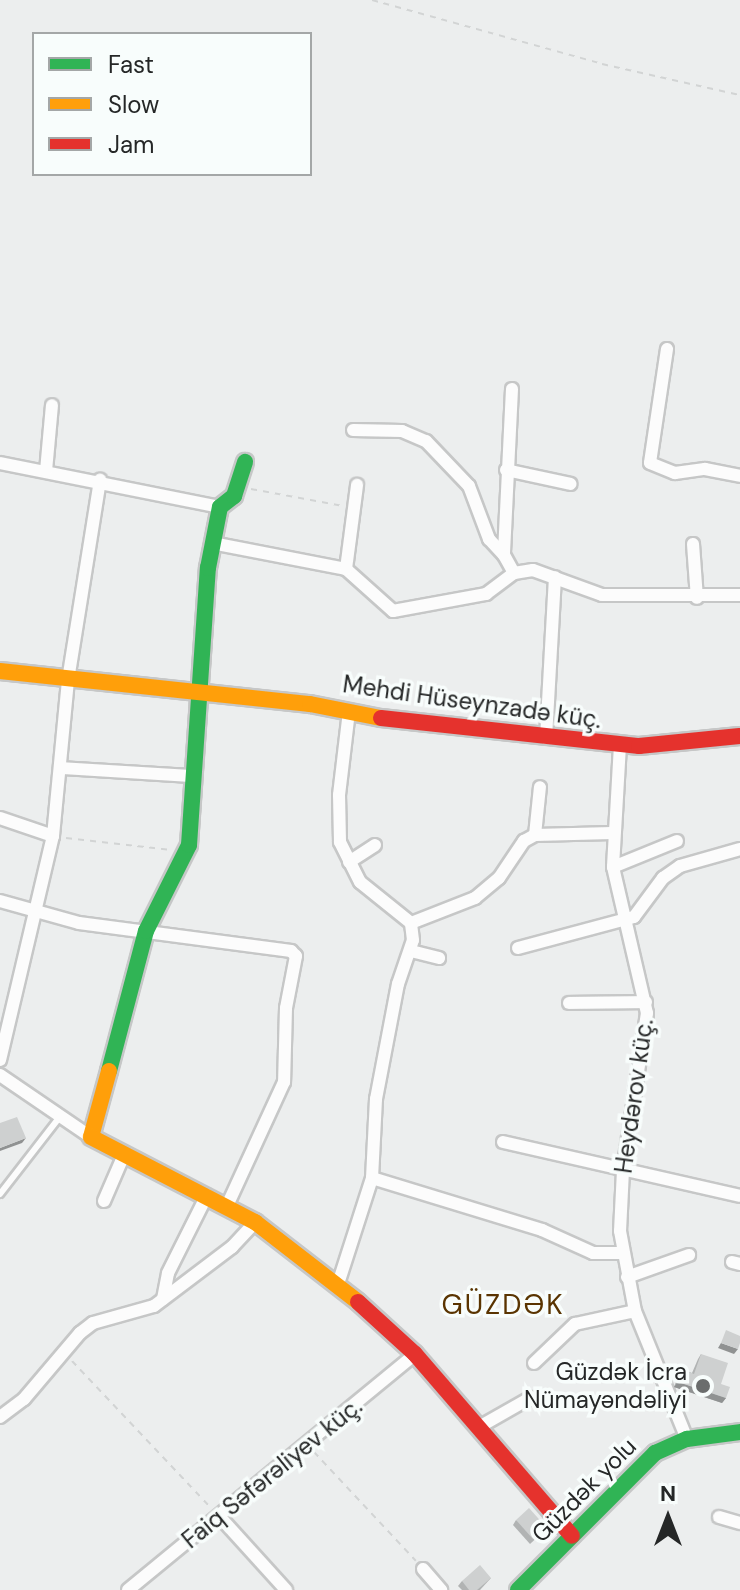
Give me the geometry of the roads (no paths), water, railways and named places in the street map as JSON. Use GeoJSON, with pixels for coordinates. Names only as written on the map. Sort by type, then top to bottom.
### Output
{"type":"FeatureCollection","features":[{"type":"Feature","properties":{"kind":"street"},"geometry":{"type":"LineString","coordinates":[[667,349],[650,463],[675,473],[705,469],[740,476]]}},
{"type":"Feature","properties":{"kind":"street"},"geometry":{"type":"LineString","coordinates":[[504,555],[512,389]]}},
{"type":"Feature","properties":{"kind":"street"},"geometry":{"type":"LineString","coordinates":[[46,471],[52,405]]}},
{"type":"Feature","properties":{"kind":"street"},"geometry":{"type":"LineString","coordinates":[[353,430],[402,431],[426,441],[469,486],[489,539],[504,555],[514,573]]}},
{"type":"Feature","properties":{"kind":"street"},"geometry":{"type":"LineString","coordinates":[[91,1137],[146,931],[186,854],[212,543],[220,507],[238,487],[245,462]]}},
{"type":"Feature","properties":{"kind":"street"},"geometry":{"type":"LineString","coordinates":[[0,479],[2,464],[100,480],[220,507]]}},
{"type":"Feature","properties":{"kind":"street"},"geometry":{"type":"LineString","coordinates":[[506,470],[571,484]]}},
{"type":"Feature","properties":{"kind":"street"},"geometry":{"type":"LineString","coordinates":[[0,1060],[53,836],[68,680],[100,480]]}},
{"type":"Feature","properties":{"kind":"street"},"geometry":{"type":"LineString","coordinates":[[346,569],[357,485]]}},
{"type":"Feature","properties":{"kind":"street"},"geometry":{"type":"LineString","coordinates":[[212,543],[346,569],[393,611],[486,594],[514,573],[533,570],[602,595],[697,598],[740,595]]}},
{"type":"Feature","properties":{"kind":"street"},"geometry":{"type":"LineString","coordinates":[[693,544],[697,598]]}},
{"type":"Feature","properties":{"kind":"street"},"geometry":{"type":"LineString","coordinates":[[546,738],[555,577]]}},
{"type":"Feature","properties":{"kind":"street","name":"Mehdi Hüseynzadə küç."},"geometry":{"type":"LineString","coordinates":[[0,671],[620,745],[740,736]]}},
{"type":"Feature","properties":{"kind":"street"},"geometry":{"type":"LineString","coordinates":[[349,711],[338,827],[349,862],[368,891],[411,923]]}},
{"type":"Feature","properties":{"kind":"street","name":"Heydərov küç."},"geometry":{"type":"LineString","coordinates":[[620,745],[612,833],[613,867],[622,922],[646,1002],[623,1170],[623,1253],[635,1311],[687,1439]]}},
{"type":"Feature","properties":{"kind":"street"},"geometry":{"type":"LineString","coordinates":[[61,768],[193,776]]}},
{"type":"Feature","properties":{"kind":"street"},"geometry":{"type":"LineString","coordinates":[[535,835],[540,787]]}},
{"type":"Feature","properties":{"kind":"street"},"geometry":{"type":"LineString","coordinates":[[0,818],[53,836]]}},
{"type":"Feature","properties":{"kind":"street"},"geometry":{"type":"LineString","coordinates":[[411,923],[475,898],[499,878],[524,841],[535,835],[612,833]]}},
{"type":"Feature","properties":{"kind":"street"},"geometry":{"type":"LineString","coordinates":[[613,867],[677,841]]}},
{"type":"Feature","properties":{"kind":"street"},"geometry":{"type":"LineString","coordinates":[[349,862],[375,845]]}},
{"type":"Feature","properties":{"kind":"street"},"geometry":{"type":"LineString","coordinates":[[518,948],[634,917],[663,878],[680,866],[740,849]]}},
{"type":"Feature","properties":{"kind":"street"},"geometry":{"type":"LineString","coordinates":[[0,901],[37,912],[296,956],[286,1008],[284,1082],[227,1206]]}},
{"type":"Feature","properties":{"kind":"street"},"geometry":{"type":"LineString","coordinates":[[338,1284],[372,1178],[378,1084],[398,984],[411,951],[411,923]]}},
{"type":"Feature","properties":{"kind":"street"},"geometry":{"type":"LineString","coordinates":[[411,951],[439,958]]}},
{"type":"Feature","properties":{"kind":"street"},"geometry":{"type":"LineString","coordinates":[[569,1003],[646,1002]]}},
{"type":"Feature","properties":{"kind":"street"},"geometry":{"type":"LineString","coordinates":[[0,1075],[59,1118],[123,1157],[207,1195],[255,1222],[338,1284],[415,1354],[572,1536]]}},
{"type":"Feature","properties":{"kind":"street"},"geometry":{"type":"LineString","coordinates":[[503,1142],[740,1196]]}},
{"type":"Feature","properties":{"kind":"street"},"geometry":{"type":"LineString","coordinates":[[104,1201],[123,1157]]}},
{"type":"Feature","properties":{"kind":"street"},"geometry":{"type":"LineString","coordinates":[[372,1178],[542,1230],[593,1253],[623,1253]]}},
{"type":"Feature","properties":{"kind":"street"},"geometry":{"type":"LineString","coordinates":[[163,1299],[168,1273],[207,1195]]}},
{"type":"Feature","properties":{"kind":"street"},"geometry":{"type":"LineString","coordinates":[[0,1417],[24,1399],[93,1323],[137,1314],[163,1299],[232,1247],[255,1222]]}},
{"type":"Feature","properties":{"kind":"street"},"geometry":{"type":"LineString","coordinates":[[627,1277],[689,1255]]}},
{"type":"Feature","properties":{"kind":"street"},"geometry":{"type":"LineString","coordinates":[[534,1363],[575,1324],[635,1311]]}},
{"type":"Feature","properties":{"kind":"street","name":"Faiq Səfərəliyev küç."},"geometry":{"type":"LineString","coordinates":[[131,1589],[415,1354]]}},
{"type":"Feature","properties":{"kind":"street"},"geometry":{"type":"LineString","coordinates":[[479,1427],[530,1398]]}},
{"type":"Feature","properties":{"kind":"street","name":"Güzdək yolu"},"geometry":{"type":"LineString","coordinates":[[518,1590],[639,1466],[687,1439],[740,1432]]}},
{"type":"Feature","properties":{"kind":"street"},"geometry":{"type":"LineString","coordinates":[[219,1516],[286,1590]]}},
{"type":"Feature","properties":{"kind":"street"},"geometry":{"type":"LineString","coordinates":[[719,1517],[740,1523]]}},
{"type":"Feature","properties":{"kind":"street"},"geometry":{"type":"LineString","coordinates":[[423,1569],[441,1590]]}},
{"type":"Feature","properties":{"kind":"lane"},"geometry":{"type":"LineString","coordinates":[[0,1194],[59,1118]]}},
{"type":"Feature","properties":{"kind":"place","name":"Güzdək İcra Nümayəndəliyi"},"geometry":{"type":"Point","coordinates":[703,1386]}},
{"type":"Feature","properties":{"kind":"district","name":"GÜZDƏK"},"geometry":{"type":"Point","coordinates":[503,1305]}}]}
